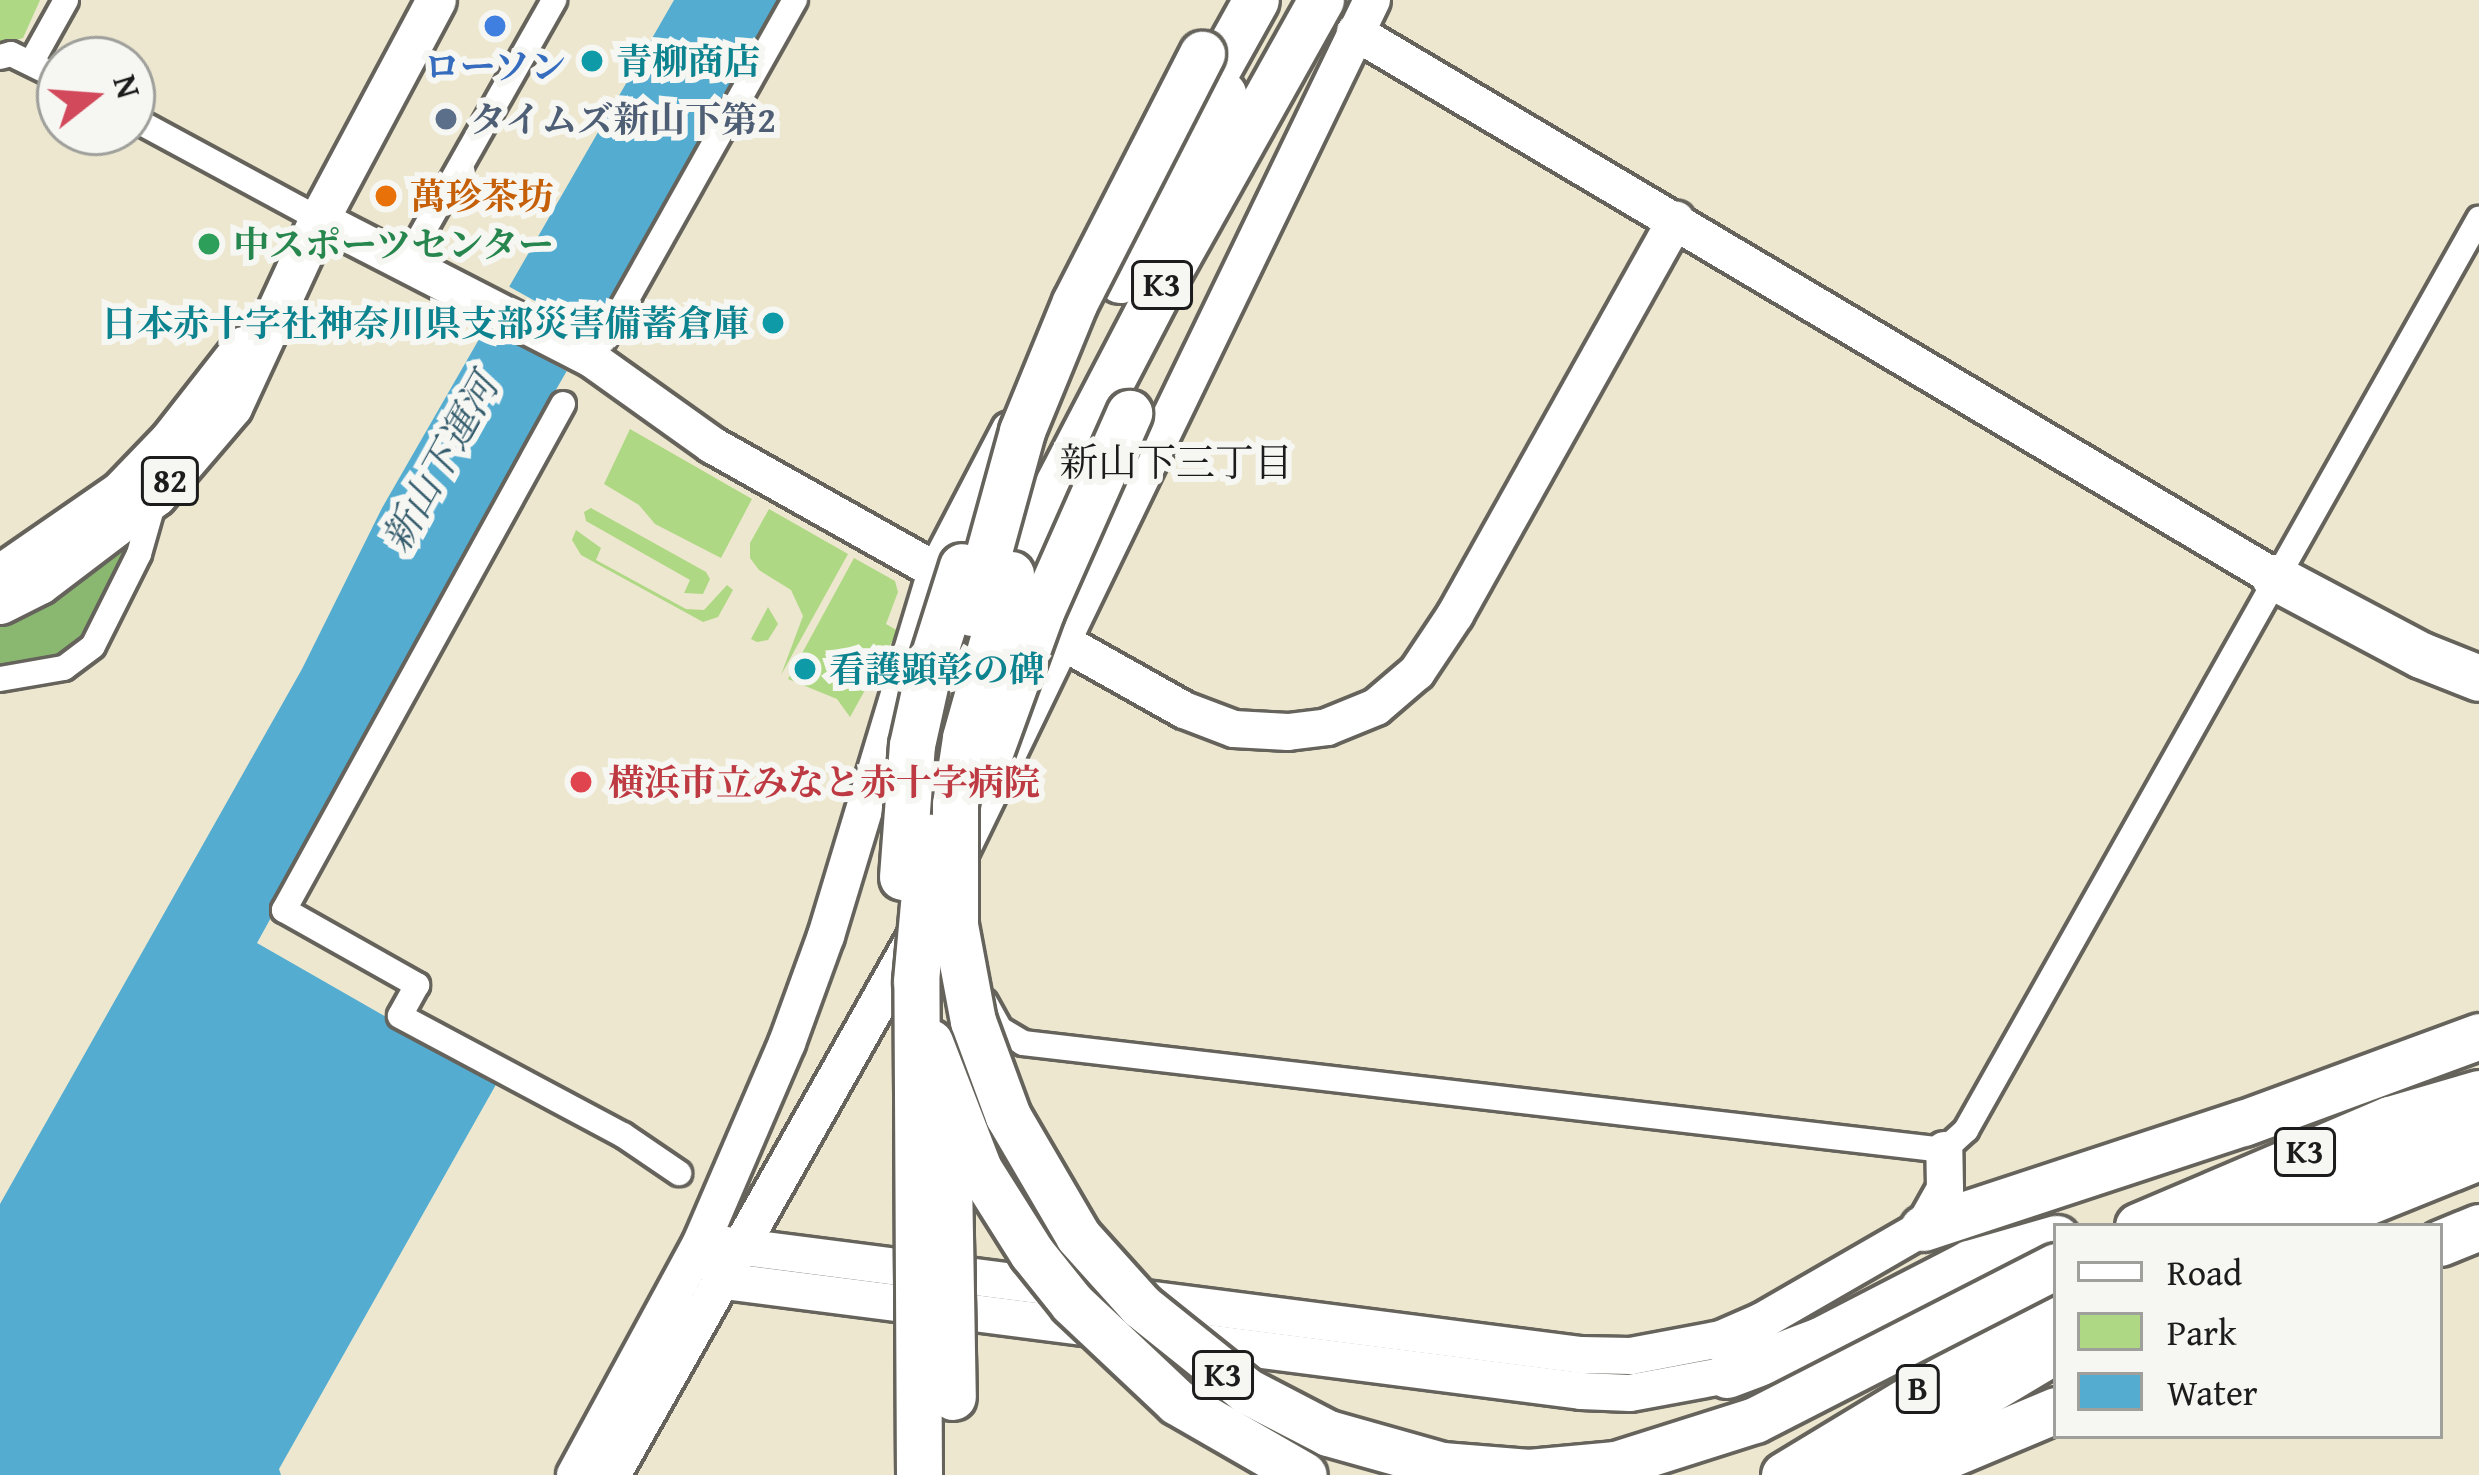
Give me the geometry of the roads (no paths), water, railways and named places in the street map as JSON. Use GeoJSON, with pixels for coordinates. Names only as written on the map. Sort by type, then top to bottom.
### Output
{"type":"FeatureCollection","features":[{"type":"Feature","properties":{"kind":"highway","name":"K3"},"geometry":{"type":"LineString","coordinates":[[919,1475],[916,980],[924,875],[948,722],[993,528],[1022,431],[1075,302],[1233,0]]}},
{"type":"Feature","properties":{"kind":"highway","name":"K3"},"geometry":{"type":"LineString","coordinates":[[1256,0],[1078,321],[992,496],[942,625],[912,745],[902,877],[923,1022],[957,1122],[1022,1240],[1108,1342],[1177,1402],[1304,1475]]}},
{"type":"Feature","properties":{"kind":"highway","name":"K3"},"geometry":{"type":"LineString","coordinates":[[942,625],[1018,464],[1275,0]]}},
{"type":"Feature","properties":{"kind":"highway","name":"K3"},"geometry":{"type":"LineString","coordinates":[[1296,0],[1136,287],[1059,441],[1011,574],[965,738],[954,821],[955,925],[973,1021],[1017,1136],[1078,1236],[1141,1306],[1246,1391],[1328,1432],[1442,1465],[1528,1472],[1616,1464],[1755,1420],[2053,1268]]}},
{"type":"Feature","properties":{"kind":"highway","name":"K3"},"geometry":{"type":"LineString","coordinates":[[1011,574],[1161,286],[1321,0]]}},
{"type":"Feature","properties":{"kind":"highway","name":"K3"},"geometry":{"type":"LineString","coordinates":[[946,1475],[953,1285],[946,976],[963,842],[1041,612],[1129,413],[1357,10]]}},
{"type":"Feature","properties":{"kind":"highway"},"geometry":{"type":"LineString","coordinates":[[2274,577],[2471,676]]}},
{"type":"Feature","properties":{"kind":"highway"},"geometry":{"type":"LineString","coordinates":[[1923,1228],[2243,1123],[2479,1036]]}},
{"type":"Feature","properties":{"kind":"highway","name":"K3"},"geometry":{"type":"LineString","coordinates":[[2145,1223],[2286,1159],[2389,1119],[2479,1093]]}},
{"type":"Feature","properties":{"kind":"highway"},"geometry":{"type":"LineString","coordinates":[[2229,1223],[2479,1117]]}},
{"type":"Feature","properties":{"kind":"highway"},"geometry":{"type":"LineString","coordinates":[[2295,1223],[2479,1156]]}},
{"type":"Feature","properties":{"kind":"highway"},"geometry":{"type":"LineString","coordinates":[[2314,1223],[2479,1156]]}},
{"type":"Feature","properties":{"kind":"highway"},"geometry":{"type":"LineString","coordinates":[[2333,1223],[2479,1156]]}},
{"type":"Feature","properties":{"kind":"highway"},"geometry":{"type":"LineString","coordinates":[[2443,1242],[2479,1227]]}},
{"type":"Feature","properties":{"kind":"highway"},"geometry":{"type":"LineString","coordinates":[[1727,1375],[1820,1340],[2001,1250],[2053,1239]]}},
{"type":"Feature","properties":{"kind":"highway"},"geometry":{"type":"LineString","coordinates":[[2443,1261],[2479,1256]]}},
{"type":"Feature","properties":{"kind":"highway","name":"B"},"geometry":{"type":"LineString","coordinates":[[1784,1475],[2053,1312]]}},
{"type":"Feature","properties":{"kind":"highway"},"geometry":{"type":"LineString","coordinates":[[1834,1475],[2053,1343]]}},
{"type":"Feature","properties":{"kind":"highway"},"geometry":{"type":"LineString","coordinates":[[1860,1475],[2053,1356]]}},
{"type":"Feature","properties":{"kind":"highway","name":"B"},"geometry":{"type":"LineString","coordinates":[[1847,1475],[2053,1356]]}},
{"type":"Feature","properties":{"kind":"highway"},"geometry":{"type":"LineString","coordinates":[[1901,1475],[2053,1411]]}},
{"type":"Feature","properties":{"kind":"main road","name":"82"},"geometry":{"type":"LineString","coordinates":[[0,604],[40,584],[155,496],[232,407],[319,219],[436,0]]}},
{"type":"Feature","properties":{"kind":"main road","name":"82"},"geometry":{"type":"LineString","coordinates":[[0,574],[119,492],[170,439],[278,302]]}},
{"type":"Feature","properties":{"kind":"street"},"geometry":{"type":"LineString","coordinates":[[32,63],[66,0]]}},
{"type":"Feature","properties":{"kind":"street"},"geometry":{"type":"LineString","coordinates":[[406,262],[554,0]]}},
{"type":"Feature","properties":{"kind":"street"},"geometry":{"type":"LineString","coordinates":[[593,347],[795,0]]}},
{"type":"Feature","properties":{"kind":"street"},"geometry":{"type":"LineString","coordinates":[[575,1475],[700,1245],[787,1043],[826,937],[937,572],[1244,0]]}},
{"type":"Feature","properties":{"kind":"street"},"geometry":{"type":"LineString","coordinates":[[612,1475],[747,1244],[924,922],[1062,642],[1357,10],[1676,220],[2274,577]]}},
{"type":"Feature","properties":{"kind":"street"},"geometry":{"type":"LineString","coordinates":[[0,57],[11,54],[36,65]]}},
{"type":"Feature","properties":{"kind":"street"},"geometry":{"type":"LineString","coordinates":[[156,131],[497,307],[593,347],[712,446],[1184,710],[1234,729],[1288,732],[1327,727],[1376,706],[1417,672],[1455,615],[1676,220]]}},
{"type":"Feature","properties":{"kind":"street"},"geometry":{"type":"LineString","coordinates":[[700,1245],[747,1244],[1581,1355],[1631,1357],[1720,1339],[1762,1321],[1923,1228],[1945,1189],[1945,1150],[1966,1130],[2479,219]]}},
{"type":"Feature","properties":{"kind":"street"},"geometry":{"type":"LineString","coordinates":[[563,404],[284,910],[417,985],[400,1016],[623,1135],[679,1173]]}},
{"type":"Feature","properties":{"kind":"street"},"geometry":{"type":"LineString","coordinates":[[0,679],[64,668],[93,646],[140,554],[155,496]]}},
{"type":"Feature","properties":{"kind":"street"},"geometry":{"type":"LineString","coordinates":[[924,922],[958,948],[994,1021],[1007,1036],[1023,1042],[1945,1150]]}},
{"type":"Feature","properties":{"kind":"street"},"geometry":{"type":"LineString","coordinates":[[700,1245],[724,1281],[1582,1391],[1630,1393],[1727,1375]]}},
{"type":"Feature","properties":{"kind":"water","name":"新山下運河"},"geometry":{"type":"Polygon","coordinates":[[[674,0],[779,0],[594,336],[588,334],[553,395],[557,399],[257,943],[498,1081],[279,1469],[281,1475],[0,1475],[0,1204],[302,669],[382,508],[674,0]]]}},
{"type":"Feature","properties":{"kind":"place","name":"ローソン"},"geometry":{"type":"Point","coordinates":[495,26]}},
{"type":"Feature","properties":{"kind":"place","name":"青柳商店"},"geometry":{"type":"Point","coordinates":[592,61]}},
{"type":"Feature","properties":{"kind":"place","name":"タイムズ新山下第2"},"geometry":{"type":"Point","coordinates":[446,119]}},
{"type":"Feature","properties":{"kind":"place","name":"萬珍茶坊"},"geometry":{"type":"Point","coordinates":[386,196]}},
{"type":"Feature","properties":{"kind":"place","name":"中スポーツセンター"},"geometry":{"type":"Point","coordinates":[209,244]}},
{"type":"Feature","properties":{"kind":"place","name":"日本赤十字社神奈川県支部災害備蓄倉庫"},"geometry":{"type":"Point","coordinates":[773,323]}},
{"type":"Feature","properties":{"kind":"place","name":"看護顕彰の碑"},"geometry":{"type":"Point","coordinates":[805,669]}},
{"type":"Feature","properties":{"kind":"place","name":"横浜市立みなと赤十字病院"},"geometry":{"type":"Point","coordinates":[581,782]}},
{"type":"Feature","properties":{"kind":"district","name":"新山下三丁目"},"geometry":{"type":"Point","coordinates":[1176,462]}}]}
